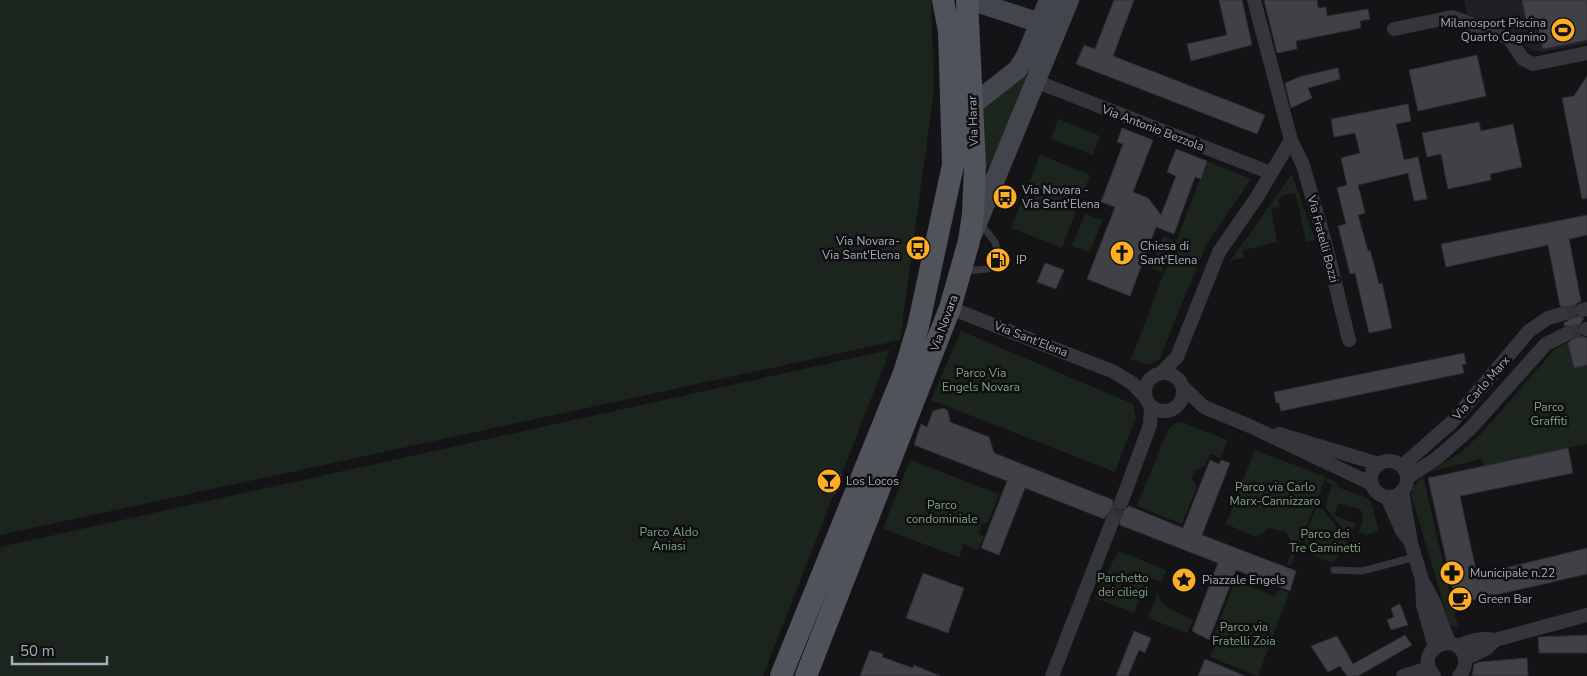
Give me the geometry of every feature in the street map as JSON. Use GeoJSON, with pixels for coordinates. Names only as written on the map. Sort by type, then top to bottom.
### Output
{"type":"FeatureCollection","features":[{"type":"Feature","properties":{"kind":"main road","name":"Via Harar"},"geometry":{"type":"LineString","coordinates":[[943,0],[949,31],[952,121]]}},
{"type":"Feature","properties":{"kind":"main road","name":"Via Harar"},"geometry":{"type":"LineString","coordinates":[[967,2],[973,104],[976,218],[969,241]]}},
{"type":"Feature","properties":{"kind":"main road","name":"Via Novara"},"geometry":{"type":"LineString","coordinates":[[806,676],[807,642],[904,373],[918,327],[953,165],[952,121]]}},
{"type":"Feature","properties":{"kind":"main road"},"geometry":{"type":"LineString","coordinates":[[918,327],[950,308],[942,298],[947,260],[953,165]]}},
{"type":"Feature","properties":{"kind":"main road","name":"Via Novara"},"geometry":{"type":"LineString","coordinates":[[781,676],[807,642],[950,308],[969,241]]}},
{"type":"Feature","properties":{"kind":"street"},"geometry":{"type":"LineString","coordinates":[[952,121],[1018,69],[1049,0]]}},
{"type":"Feature","properties":{"kind":"street"},"geometry":{"type":"LineString","coordinates":[[976,218],[1069,0]]}},
{"type":"Feature","properties":{"kind":"street","name":"Via Fratelli Bozzi"},"geometry":{"type":"LineString","coordinates":[[1254,0],[1291,140],[1303,165],[1349,340]]}},
{"type":"Feature","properties":{"kind":"street"},"geometry":{"type":"LineString","coordinates":[[967,2],[979,3],[1040,23]]}},
{"type":"Feature","properties":{"kind":"street"},"geometry":{"type":"LineString","coordinates":[[1394,29],[1452,17],[1509,38],[1523,60],[1533,64],[1587,53]]}},
{"type":"Feature","properties":{"kind":"street"},"geometry":{"type":"LineString","coordinates":[[1023,61],[1035,81]]}},
{"type":"Feature","properties":{"kind":"street","name":"Via Antonio Bezzola"},"geometry":{"type":"LineString","coordinates":[[1035,81],[1271,173]]}},
{"type":"Feature","properties":{"kind":"street"},"geometry":{"type":"LineString","coordinates":[[1121,503],[1150,426],[1147,383],[1177,357],[1219,252],[1257,197],[1291,140]]}},
{"type":"Feature","properties":{"kind":"street","name":"Via Sant’Elena"},"geometry":{"type":"LineString","coordinates":[[950,308],[1112,371],[1132,383],[1148,402]]}},
{"type":"Feature","properties":{"kind":"street","name":"Via Carlo Marx"},"geometry":{"type":"LineString","coordinates":[[1402,491],[1405,472],[1452,422],[1530,331],[1548,318],[1562,314]]}},
{"type":"Feature","properties":{"kind":"street","name":"Via Carlo Marx"},"geometry":{"type":"LineString","coordinates":[[1405,472],[1455,444],[1546,344],[1566,334]]}},
{"type":"Feature","properties":{"kind":"street"},"geometry":{"type":"LineString","coordinates":[[1175,408],[1183,397],[1177,357]]}},
{"type":"Feature","properties":{"kind":"street","name":"Via Sant’Elena"},"geometry":{"type":"LineString","coordinates":[[1112,371],[1137,376],[1159,373]]}},
{"type":"Feature","properties":{"kind":"street"},"geometry":{"type":"LineString","coordinates":[[1159,373],[1174,375],[1193,398],[1210,410]]}},
{"type":"Feature","properties":{"kind":"street"},"geometry":{"type":"LineString","coordinates":[[1148,402],[1163,411],[1194,407],[1210,410],[1252,427],[1372,484]]}},
{"type":"Feature","properties":{"kind":"street"},"geometry":{"type":"LineString","coordinates":[[1252,427],[1379,464],[1391,461],[1405,472]]}},
{"type":"Feature","properties":{"kind":"street"},"geometry":{"type":"LineString","coordinates":[[1379,464],[1371,474],[1372,484],[1377,492],[1387,497],[1394,496],[1402,491],[1411,543],[1422,580],[1453,645],[1465,659],[1464,670],[1459,676]]}},
{"type":"Feature","properties":{"kind":"street"},"geometry":{"type":"LineString","coordinates":[[1387,497],[1402,531],[1411,543]]}},
{"type":"Feature","properties":{"kind":"street"},"geometry":{"type":"LineString","coordinates":[[1052,676],[1112,522]]}},
{"type":"Feature","properties":{"kind":"street"},"geometry":{"type":"LineString","coordinates":[[1422,580],[1423,605],[1435,647]]}},
{"type":"Feature","properties":{"kind":"street"},"geometry":{"type":"LineString","coordinates":[[1403,676],[1431,672],[1428,657],[1435,647],[1482,638],[1494,640],[1587,615]]}},
{"type":"Feature","properties":{"kind":"street"},"geometry":{"type":"LineString","coordinates":[[1465,659],[1486,649],[1494,640]]}},
{"type":"Feature","properties":{"kind":"lane"},"geometry":{"type":"LineString","coordinates":[[976,218],[997,245],[998,252]]}},
{"type":"Feature","properties":{"kind":"lane"},"geometry":{"type":"LineString","coordinates":[[962,271],[988,269],[993,265]]}},
{"type":"Feature","properties":{"kind":"lane"},"geometry":{"type":"LineString","coordinates":[[814,676],[944,347]]}},
{"type":"Feature","properties":{"kind":"lane"},"geometry":{"type":"LineString","coordinates":[[1480,390],[1494,402]]}},
{"type":"Feature","properties":{"kind":"lane"},"geometry":{"type":"LineString","coordinates":[[1334,570],[1362,571],[1415,557]]}},
{"type":"Feature","properties":{"kind":"shaded area"},"geometry":{"type":"Polygon","coordinates":[[[1464,0],[1587,0],[1587,43],[1544,52],[1530,50],[1508,27],[1467,16],[1464,0]]]}},
{"type":"Feature","properties":{"kind":"green space"},"geometry":{"type":"Polygon","coordinates":[[[0,0],[931,0],[934,90],[900,340],[0,535],[0,0]]]}},
{"type":"Feature","properties":{"kind":"green space"},"geometry":{"type":"Polygon","coordinates":[[[1026,74],[1028,77],[989,167],[985,168],[981,107],[1026,74]]]}},
{"type":"Feature","properties":{"kind":"green space"},"geometry":{"type":"Polygon","coordinates":[[[1058,119],[1100,136],[1093,155],[1051,139],[1058,119]]]}},
{"type":"Feature","properties":{"kind":"green space"},"geometry":{"type":"Polygon","coordinates":[[[1040,155],[1090,175],[1062,248],[1011,228],[1040,155]]]}},
{"type":"Feature","properties":{"kind":"green space"},"geometry":{"type":"Polygon","coordinates":[[[1207,161],[1251,179],[1206,245],[1160,358],[1150,364],[1139,362],[1131,359],[1207,161]]]}},
{"type":"Feature","properties":{"kind":"green space"},"geometry":{"type":"Polygon","coordinates":[[[1292,174],[1315,240],[1306,242],[1296,195],[1292,193],[1281,196],[1278,200],[1280,207],[1271,209],[1277,242],[1243,250],[1244,258],[1231,260],[1292,174]]]}},
{"type":"Feature","properties":{"kind":"green space"},"geometry":{"type":"Polygon","coordinates":[[[1085,214],[1102,220],[1090,252],[1072,246],[1085,214]]]}},
{"type":"Feature","properties":{"kind":"green space"},"geometry":{"type":"Polygon","coordinates":[[[1163,236],[1173,240],[1162,272],[1151,268],[1163,236]]]}},
{"type":"Feature","properties":{"kind":"green space","name":"Parco Via Engels Novara"},"geometry":{"type":"Polygon","coordinates":[[[961,331],[1133,404],[1136,418],[1115,472],[931,400],[961,331]]]}},
{"type":"Feature","properties":{"kind":"green space","name":"Parco Graffiti"},"geometry":{"type":"Polygon","coordinates":[[[1568,342],[1574,368],[1587,365],[1587,444],[1484,466],[1482,459],[1429,472],[1460,453],[1481,434],[1555,349],[1568,342]]]}},
{"type":"Feature","properties":{"kind":"green space","name":"Parco Aldo Aniasi"},"geometry":{"type":"Polygon","coordinates":[[[890,350],[763,676],[0,676],[0,547],[890,350]]]}},
{"type":"Feature","properties":{"kind":"green space"},"geometry":{"type":"Polygon","coordinates":[[[1182,422],[1227,440],[1221,458],[1210,454],[1205,466],[1195,471],[1192,478],[1197,487],[1182,524],[1137,506],[1168,429],[1176,423],[1182,422]]]}},
{"type":"Feature","properties":{"kind":"green space","name":"Parco via Carlo Marx-Cannizzaro"},"geometry":{"type":"Polygon","coordinates":[[[1255,450],[1326,477],[1291,566],[1287,565],[1293,543],[1285,532],[1269,528],[1257,537],[1226,524],[1255,450]]]}},
{"type":"Feature","properties":{"kind":"green space","name":"Parco condominiale"},"geometry":{"type":"Polygon","coordinates":[[[910,460],[999,494],[988,522],[981,524],[979,534],[984,536],[978,550],[964,544],[959,557],[883,529],[910,460]]]}},
{"type":"Feature","properties":{"kind":"green space"},"geometry":{"type":"Polygon","coordinates":[[[1423,476],[1458,627],[1452,626],[1449,622],[1411,495],[1414,485],[1423,476]]]}},
{"type":"Feature","properties":{"kind":"green space"},"geometry":{"type":"Polygon","coordinates":[[[1327,478],[1333,480],[1340,488],[1365,497],[1371,502],[1379,531],[1366,535],[1359,532],[1363,521],[1361,510],[1338,503],[1334,515],[1356,524],[1354,529],[1349,530],[1347,534],[1325,507],[1332,485],[1326,482],[1327,478]]]}},
{"type":"Feature","properties":{"kind":"green space","name":"Parco dei Tre Caminetti"},"geometry":{"type":"Polygon","coordinates":[[[1316,508],[1323,509],[1347,541],[1334,562],[1323,560],[1313,554],[1306,545],[1305,534],[1316,508]]]}},
{"type":"Feature","properties":{"kind":"green space","name":"Parchetto dei ciliegi"},"geometry":{"type":"Polygon","coordinates":[[[1118,551],[1166,570],[1161,582],[1147,577],[1134,613],[1095,598],[1118,551]]]}},
{"type":"Feature","properties":{"kind":"green space","name":"Parco via Fratelli Zoia"},"geometry":{"type":"Polygon","coordinates":[[[1235,581],[1275,596],[1279,589],[1289,593],[1258,676],[1210,657],[1215,644],[1211,643],[1235,581]]]}},
{"type":"Feature","properties":{"kind":"green space"},"geometry":{"type":"Polygon","coordinates":[[[1158,591],[1159,597],[1166,606],[1193,621],[1187,633],[1148,618],[1158,591]]]}},
{"type":"Feature","properties":{"kind":"building"},"geometry":{"type":"Polygon","coordinates":[[[1114,0],[1134,0],[1113,56],[1265,115],[1257,134],[1076,64],[1084,45],[1095,49],[1114,0]]]}},
{"type":"Feature","properties":{"kind":"building"},"geometry":{"type":"Polygon","coordinates":[[[1219,0],[1242,0],[1252,45],[1191,61],[1187,44],[1227,35],[1219,0]]]}},
{"type":"Feature","properties":{"kind":"building"},"geometry":{"type":"Polygon","coordinates":[[[1264,0],[1317,0],[1318,8],[1326,7],[1327,16],[1368,9],[1370,19],[1360,21],[1361,28],[1296,41],[1297,49],[1277,53],[1264,0]]]}},
{"type":"Feature","properties":{"kind":"building","name":"Milanosport Piscina Quarto Cagnino"},"geometry":{"type":"Polygon","coordinates":[[[1522,0],[1587,0],[1587,40],[1543,49],[1537,18],[1526,20],[1522,0]]]}},
{"type":"Feature","properties":{"kind":"building"},"geometry":{"type":"Polygon","coordinates":[[[1477,55],[1486,96],[1418,111],[1409,70],[1477,55]]]}},
{"type":"Feature","properties":{"kind":"building"},"geometry":{"type":"Polygon","coordinates":[[[1338,68],[1340,79],[1308,88],[1312,98],[1291,108],[1285,83],[1302,76],[1338,68]]]}},
{"type":"Feature","properties":{"kind":"building"},"geometry":{"type":"Polygon","coordinates":[[[1587,76],[1587,198],[1582,199],[1562,98],[1574,96],[1587,76]]]}},
{"type":"Feature","properties":{"kind":"building"},"geometry":{"type":"Polygon","coordinates":[[[1408,104],[1411,121],[1396,124],[1404,160],[1418,157],[1427,199],[1414,201],[1408,173],[1358,185],[1365,213],[1358,215],[1379,284],[1382,283],[1392,328],[1369,333],[1355,273],[1350,274],[1338,226],[1346,224],[1337,188],[1347,185],[1341,158],[1360,153],[1355,133],[1334,137],[1331,119],[1408,104]]]}},
{"type":"Feature","properties":{"kind":"building"},"geometry":{"type":"Polygon","coordinates":[[[1479,122],[1481,131],[1513,124],[1522,167],[1490,174],[1491,180],[1448,189],[1441,154],[1427,157],[1422,133],[1479,122]]]}},
{"type":"Feature","properties":{"kind":"building"},"geometry":{"type":"Polygon","coordinates":[[[1122,128],[1153,140],[1133,192],[1148,198],[1161,215],[1176,176],[1167,172],[1176,149],[1207,161],[1201,179],[1195,177],[1174,234],[1156,227],[1130,296],[1087,279],[1115,207],[1101,202],[1123,144],[1117,142],[1122,128]]]}},
{"type":"Feature","properties":{"kind":"building"},"geometry":{"type":"Polygon","coordinates":[[[1587,215],[1587,235],[1569,239],[1581,301],[1576,304],[1573,311],[1576,316],[1584,318],[1577,329],[1581,336],[1587,338],[1587,365],[1574,368],[1568,343],[1574,338],[1574,331],[1570,326],[1564,326],[1564,323],[1569,320],[1570,312],[1568,307],[1560,306],[1548,245],[1446,267],[1441,244],[1587,215]]]}},
{"type":"Feature","properties":{"kind":"building"},"geometry":{"type":"Polygon","coordinates":[[[1045,263],[1064,270],[1056,289],[1037,282],[1045,263]]]}},
{"type":"Feature","properties":{"kind":"building"},"geometry":{"type":"Polygon","coordinates":[[[1464,353],[1466,364],[1462,365],[1464,373],[1281,411],[1279,403],[1276,403],[1274,392],[1464,353]]]}},
{"type":"Feature","properties":{"kind":"building"},"geometry":{"type":"Polygon","coordinates":[[[944,408],[948,411],[950,422],[989,437],[994,453],[1113,500],[1113,505],[1118,511],[1123,511],[1129,506],[1183,528],[1210,460],[1219,464],[1221,460],[1230,463],[1202,535],[1296,571],[1290,591],[1236,570],[1209,640],[1192,631],[1218,563],[1120,525],[1119,517],[1115,514],[1107,515],[1104,519],[1025,488],[999,555],[981,548],[1007,481],[914,445],[921,424],[927,427],[933,411],[944,408]]]}},
{"type":"Feature","properties":{"kind":"building"},"geometry":{"type":"Polygon","coordinates":[[[1568,448],[1573,473],[1460,496],[1477,575],[1587,548],[1587,574],[1456,604],[1428,478],[1568,448]]]}},
{"type":"Feature","properties":{"kind":"building"},"geometry":{"type":"Polygon","coordinates":[[[826,469],[842,475],[835,494],[819,488],[826,469]]]}},
{"type":"Feature","properties":{"kind":"building"},"geometry":{"type":"Polygon","coordinates":[[[923,573],[964,588],[948,633],[906,618],[923,573]]]}},
{"type":"Feature","properties":{"kind":"building"},"geometry":{"type":"Polygon","coordinates":[[[1400,604],[1408,625],[1391,630],[1387,620],[1394,617],[1391,608],[1400,604]]]}},
{"type":"Feature","properties":{"kind":"building"},"geometry":{"type":"Polygon","coordinates":[[[1134,631],[1151,638],[1145,653],[1139,650],[1128,676],[1116,676],[1134,631]]]}},
{"type":"Feature","properties":{"kind":"building"},"geometry":{"type":"Polygon","coordinates":[[[1405,635],[1412,645],[1358,676],[1347,676],[1340,666],[1328,672],[1311,646],[1337,636],[1353,664],[1405,635]]]}},
{"type":"Feature","properties":{"kind":"building"},"geometry":{"type":"Polygon","coordinates":[[[1587,635],[1587,653],[1539,653],[1538,637],[1587,635]]]}},
{"type":"Feature","properties":{"kind":"building"},"geometry":{"type":"Polygon","coordinates":[[[870,650],[883,654],[882,657],[913,668],[914,665],[940,676],[860,676],[870,650]]]}},
{"type":"Feature","properties":{"kind":"building"},"geometry":{"type":"Polygon","coordinates":[[[1527,658],[1528,676],[1472,676],[1474,664],[1479,662],[1527,658]]]}},
{"type":"Feature","properties":{"kind":"building"},"geometry":{"type":"Polygon","coordinates":[[[1205,659],[1245,676],[1198,676],[1205,659]]]}},
{"type":"Feature","properties":{"kind":"tunnel"},"geometry":{"type":"LineString","coordinates":[[1562,314],[1582,310]]}},
{"type":"Feature","properties":{"kind":"tunnel"},"geometry":{"type":"LineString","coordinates":[[1566,334],[1586,329]]}},
{"type":"Feature","properties":{"kind":"tunnel"},"geometry":{"type":"LineString","coordinates":[[1112,522],[1121,503]]}},
{"type":"Feature","properties":{"kind":"place","name":"Milanosport Piscina Quarto Cagnino"},"geometry":{"type":"Point","coordinates":[1563,30]}},
{"type":"Feature","properties":{"kind":"place","name":"Via Novara - Via Sant'Elena"},"geometry":{"type":"Point","coordinates":[1005,197]}},
{"type":"Feature","properties":{"kind":"place","name":"Via Novara- Via Sant'Elena"},"geometry":{"type":"Point","coordinates":[918,248]}},
{"type":"Feature","properties":{"kind":"place","name":"Chiesa di Sant'Elena"},"geometry":{"type":"Point","coordinates":[1122,253]}},
{"type":"Feature","properties":{"kind":"place","name":"IP"},"geometry":{"type":"Point","coordinates":[998,260]}},
{"type":"Feature","properties":{"kind":"place","name":"Los Locos"},"geometry":{"type":"Point","coordinates":[829,481]}},
{"type":"Feature","properties":{"kind":"place","name":"Municipale n.22"},"geometry":{"type":"Point","coordinates":[1452,573]}},
{"type":"Feature","properties":{"kind":"place","name":"Piazzale Engels"},"geometry":{"type":"Point","coordinates":[1184,580]}},
{"type":"Feature","properties":{"kind":"place","name":"Green Bar"},"geometry":{"type":"Point","coordinates":[1460,599]}}]}
